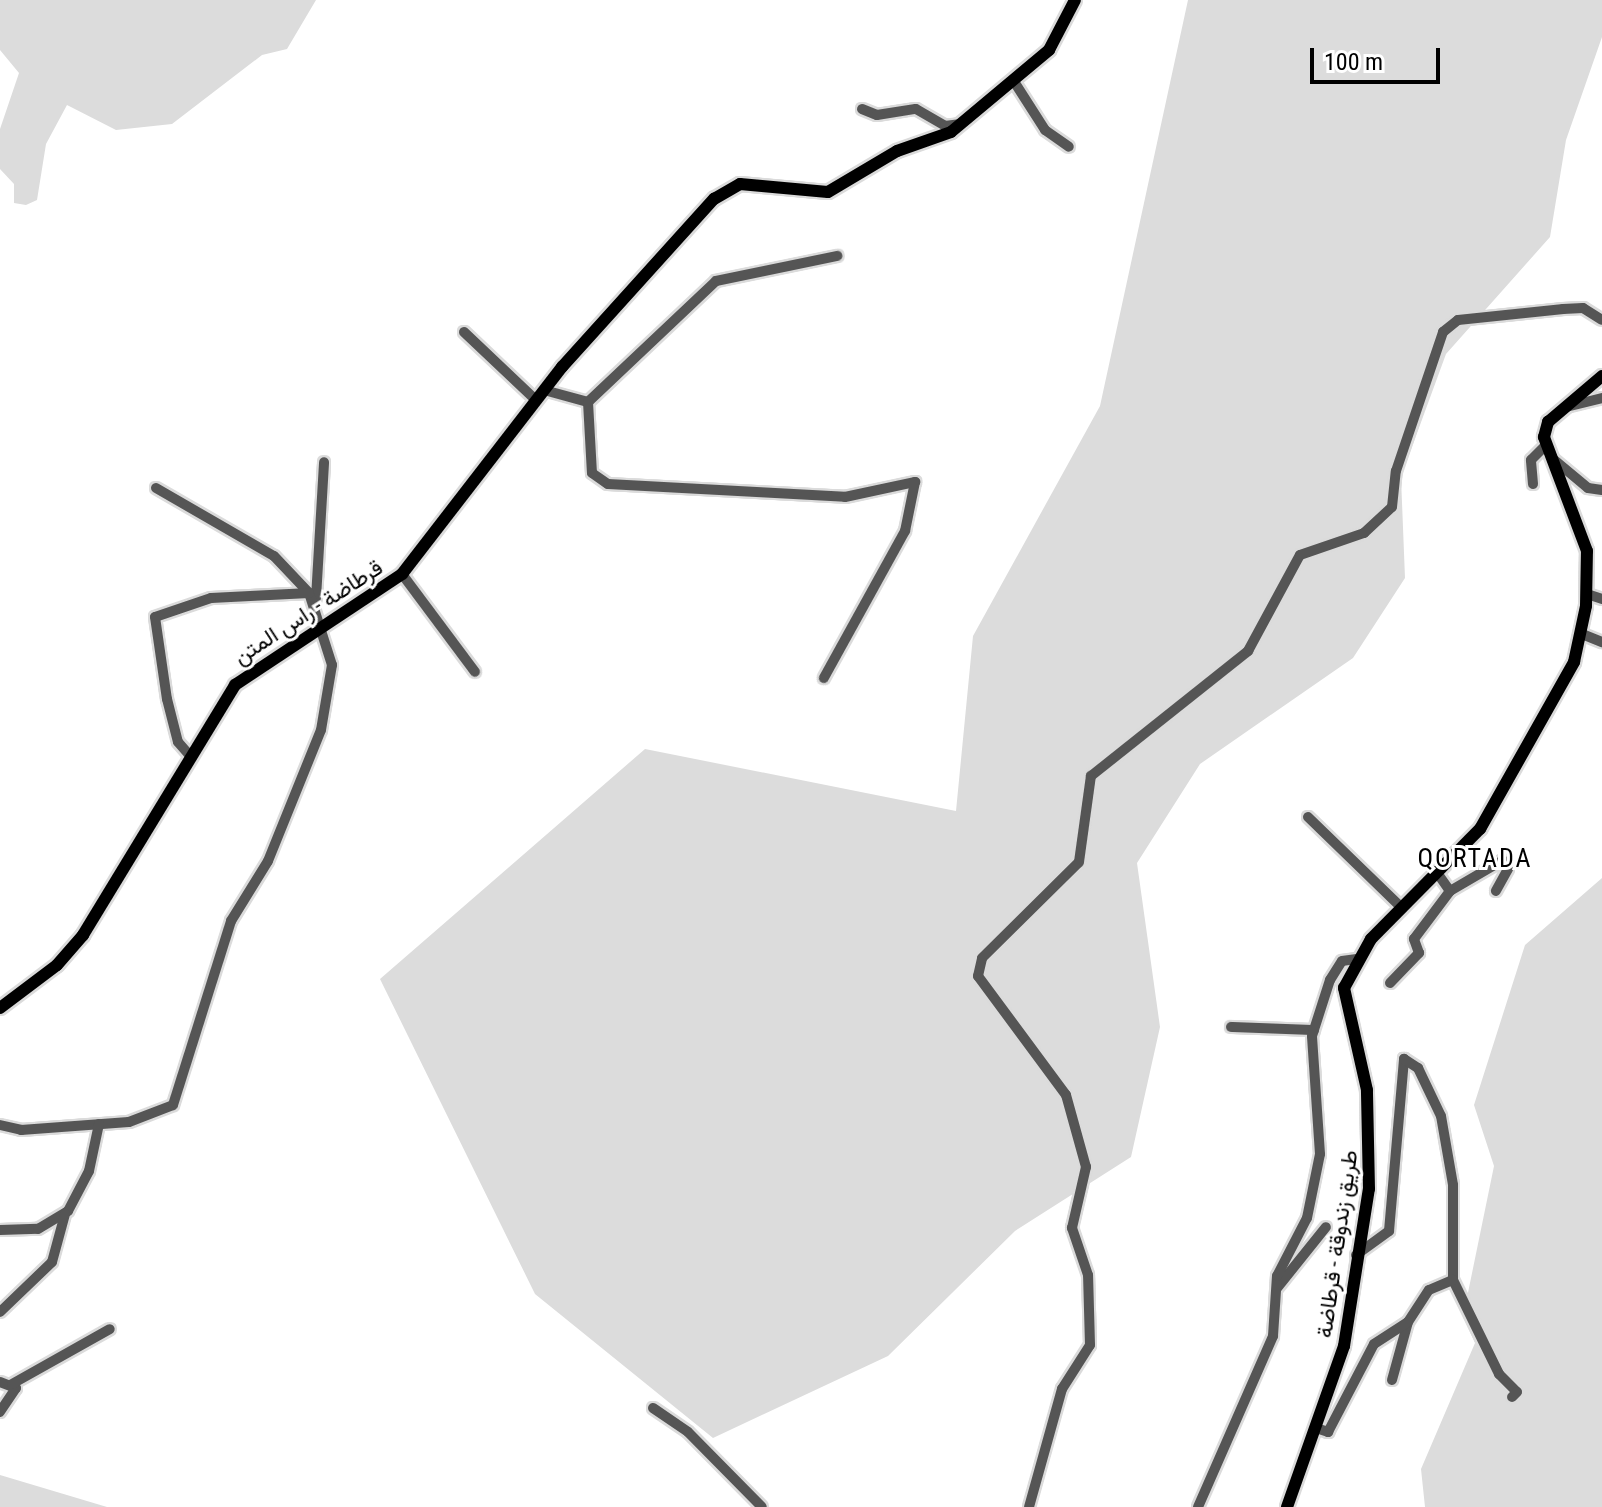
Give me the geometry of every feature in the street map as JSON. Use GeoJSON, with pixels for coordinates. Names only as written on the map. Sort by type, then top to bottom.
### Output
{"type":"FeatureCollection","features":[{"type":"Feature","properties":{"kind":"main road","name":"قرطاضة - راس المتن"},"geometry":{"type":"LineString","coordinates":[[0,1008],[69,953],[235,685],[321,624],[402,574],[562,367],[729,188],[828,192],[966,123],[1015,83],[1066,27],[1075,0]]}},
{"type":"Feature","properties":{"kind":"main road"},"geometry":{"type":"LineString","coordinates":[[1545,451],[1548,422],[1602,376]]}},
{"type":"Feature","properties":{"kind":"main road","name":"طريق زندوقة - قرطاضة"},"geometry":{"type":"LineString","coordinates":[[1287,1507],[1344,1346],[1371,1155],[1367,1090],[1345,1008],[1344,988],[1357,959],[1371,939],[1438,874],[1506,788],[1554,704],[1582,634],[1587,594],[1587,551],[1545,451]]}},
{"type":"Feature","properties":{"kind":"street"},"geometry":{"type":"LineString","coordinates":[[1015,83],[1045,130],[1069,147]]}},
{"type":"Feature","properties":{"kind":"street"},"geometry":{"type":"LineString","coordinates":[[862,109],[877,115],[916,109],[945,126],[966,123]]}},
{"type":"Feature","properties":{"kind":"street"},"geometry":{"type":"LineString","coordinates":[[824,678],[905,531],[915,482],[845,497],[608,484],[592,473],[588,402],[716,281],[837,256]]}},
{"type":"Feature","properties":{"kind":"street"},"geometry":{"type":"LineString","coordinates":[[1029,1507],[1062,1389],[1090,1345],[1088,1275],[1072,1228],[1086,1167],[1066,1095],[978,976],[982,958],[1079,862],[1091,776],[1248,651],[1300,555],[1364,533],[1392,507],[1396,471],[1443,332],[1458,320],[1563,309],[1583,308],[1602,320]]}},
{"type":"Feature","properties":{"kind":"street"},"geometry":{"type":"LineString","coordinates":[[464,332],[540,395],[588,402]]}},
{"type":"Feature","properties":{"kind":"street"},"geometry":{"type":"LineString","coordinates":[[1564,408],[1602,398]]}},
{"type":"Feature","properties":{"kind":"street"},"geometry":{"type":"LineString","coordinates":[[1533,484],[1531,460],[1545,451],[1588,488],[1602,490]]}},
{"type":"Feature","properties":{"kind":"street"},"geometry":{"type":"LineString","coordinates":[[0,1125],[21,1130],[157,1116],[179,1092],[231,921],[268,861],[321,730],[332,665],[313,595],[324,462]]}},
{"type":"Feature","properties":{"kind":"street"},"geometry":{"type":"LineString","coordinates":[[156,488],[274,556],[313,595]]}},
{"type":"Feature","properties":{"kind":"street"},"geometry":{"type":"LineString","coordinates":[[402,574],[475,672]]}},
{"type":"Feature","properties":{"kind":"street"},"geometry":{"type":"LineString","coordinates":[[1587,594],[1602,599]]}},
{"type":"Feature","properties":{"kind":"street"},"geometry":{"type":"LineString","coordinates":[[190,756],[178,742],[167,699],[155,617],[211,598],[313,595]]}},
{"type":"Feature","properties":{"kind":"street"},"geometry":{"type":"LineString","coordinates":[[1582,634],[1602,642]]}},
{"type":"Feature","properties":{"kind":"street"},"geometry":{"type":"LineString","coordinates":[[1308,817],[1402,908]]}},
{"type":"Feature","properties":{"kind":"street"},"geometry":{"type":"LineString","coordinates":[[1390,983],[1419,953],[1414,939],[1450,891],[1503,860],[1508,869],[1496,891]]}},
{"type":"Feature","properties":{"kind":"street"},"geometry":{"type":"LineString","coordinates":[[1438,874],[1450,891]]}},
{"type":"Feature","properties":{"kind":"street"},"geometry":{"type":"LineString","coordinates":[[1198,1507],[1261,1372],[1276,1289],[1288,1246],[1307,1218],[1320,1154],[1314,1030],[1330,980],[1342,961],[1357,959]]}},
{"type":"Feature","properties":{"kind":"street"},"geometry":{"type":"LineString","coordinates":[[1231,1027],[1314,1030]]}},
{"type":"Feature","properties":{"kind":"street"},"geometry":{"type":"LineString","coordinates":[[1356,1255],[1389,1231],[1404,1059],[1418,1068],[1441,1116],[1453,1185],[1453,1280],[1499,1374],[1517,1392],[1512,1397]]}},
{"type":"Feature","properties":{"kind":"street"},"geometry":{"type":"LineString","coordinates":[[0,1312],[52,1262],[65,1214],[89,1171],[99,1124]]}},
{"type":"Feature","properties":{"kind":"street"},"geometry":{"type":"LineString","coordinates":[[0,1230],[38,1229],[65,1214]]}},
{"type":"Feature","properties":{"kind":"street"},"geometry":{"type":"LineString","coordinates":[[1276,1289],[1326,1227]]}},
{"type":"Feature","properties":{"kind":"street"},"geometry":{"type":"LineString","coordinates":[[1392,1380],[1408,1322],[1429,1290],[1453,1280]]}},
{"type":"Feature","properties":{"kind":"street"},"geometry":{"type":"LineString","coordinates":[[1316,1428],[1328,1432],[1374,1344],[1408,1322]]}},
{"type":"Feature","properties":{"kind":"street"},"geometry":{"type":"LineString","coordinates":[[0,1382],[12,1384],[110,1329]]}},
{"type":"Feature","properties":{"kind":"street"},"geometry":{"type":"LineString","coordinates":[[0,1412],[14,1395],[12,1384]]}},
{"type":"Feature","properties":{"kind":"street"},"geometry":{"type":"LineString","coordinates":[[653,1408],[688,1432],[762,1507]]}},
{"type":"Feature","properties":{"kind":"shaded area"},"geometry":{"type":"Polygon","coordinates":[[[0,0],[316,0],[287,49],[262,55],[172,124],[116,130],[67,105],[46,144],[37,200],[26,205],[14,203],[14,184],[0,169],[0,129],[19,73],[0,50],[0,0]]]}},
{"type":"Feature","properties":{"kind":"shaded area"},"geometry":{"type":"Polygon","coordinates":[[[1188,0],[1602,0],[1602,37],[1566,140],[1550,237],[1446,354],[1401,477],[1405,578],[1353,658],[1200,764],[1137,863],[1160,1027],[1131,1157],[1015,1231],[888,1356],[713,1438],[535,1294],[380,979],[645,749],[956,811],[973,636],[1100,406],[1188,0]]]}},
{"type":"Feature","properties":{"kind":"shaded area"},"geometry":{"type":"Polygon","coordinates":[[[1602,878],[1602,1507],[1425,1507],[1421,1469],[1475,1343],[1463,1317],[1494,1166],[1474,1105],[1525,945],[1602,878]]]}},
{"type":"Feature","properties":{"kind":"shaded area"},"geometry":{"type":"Polygon","coordinates":[[[0,1475],[107,1507],[0,1507],[0,1475]]]}},
{"type":"Feature","properties":{"kind":"district","name":"QORTADA"},"geometry":{"type":"Point","coordinates":[1475,859]}}]}
